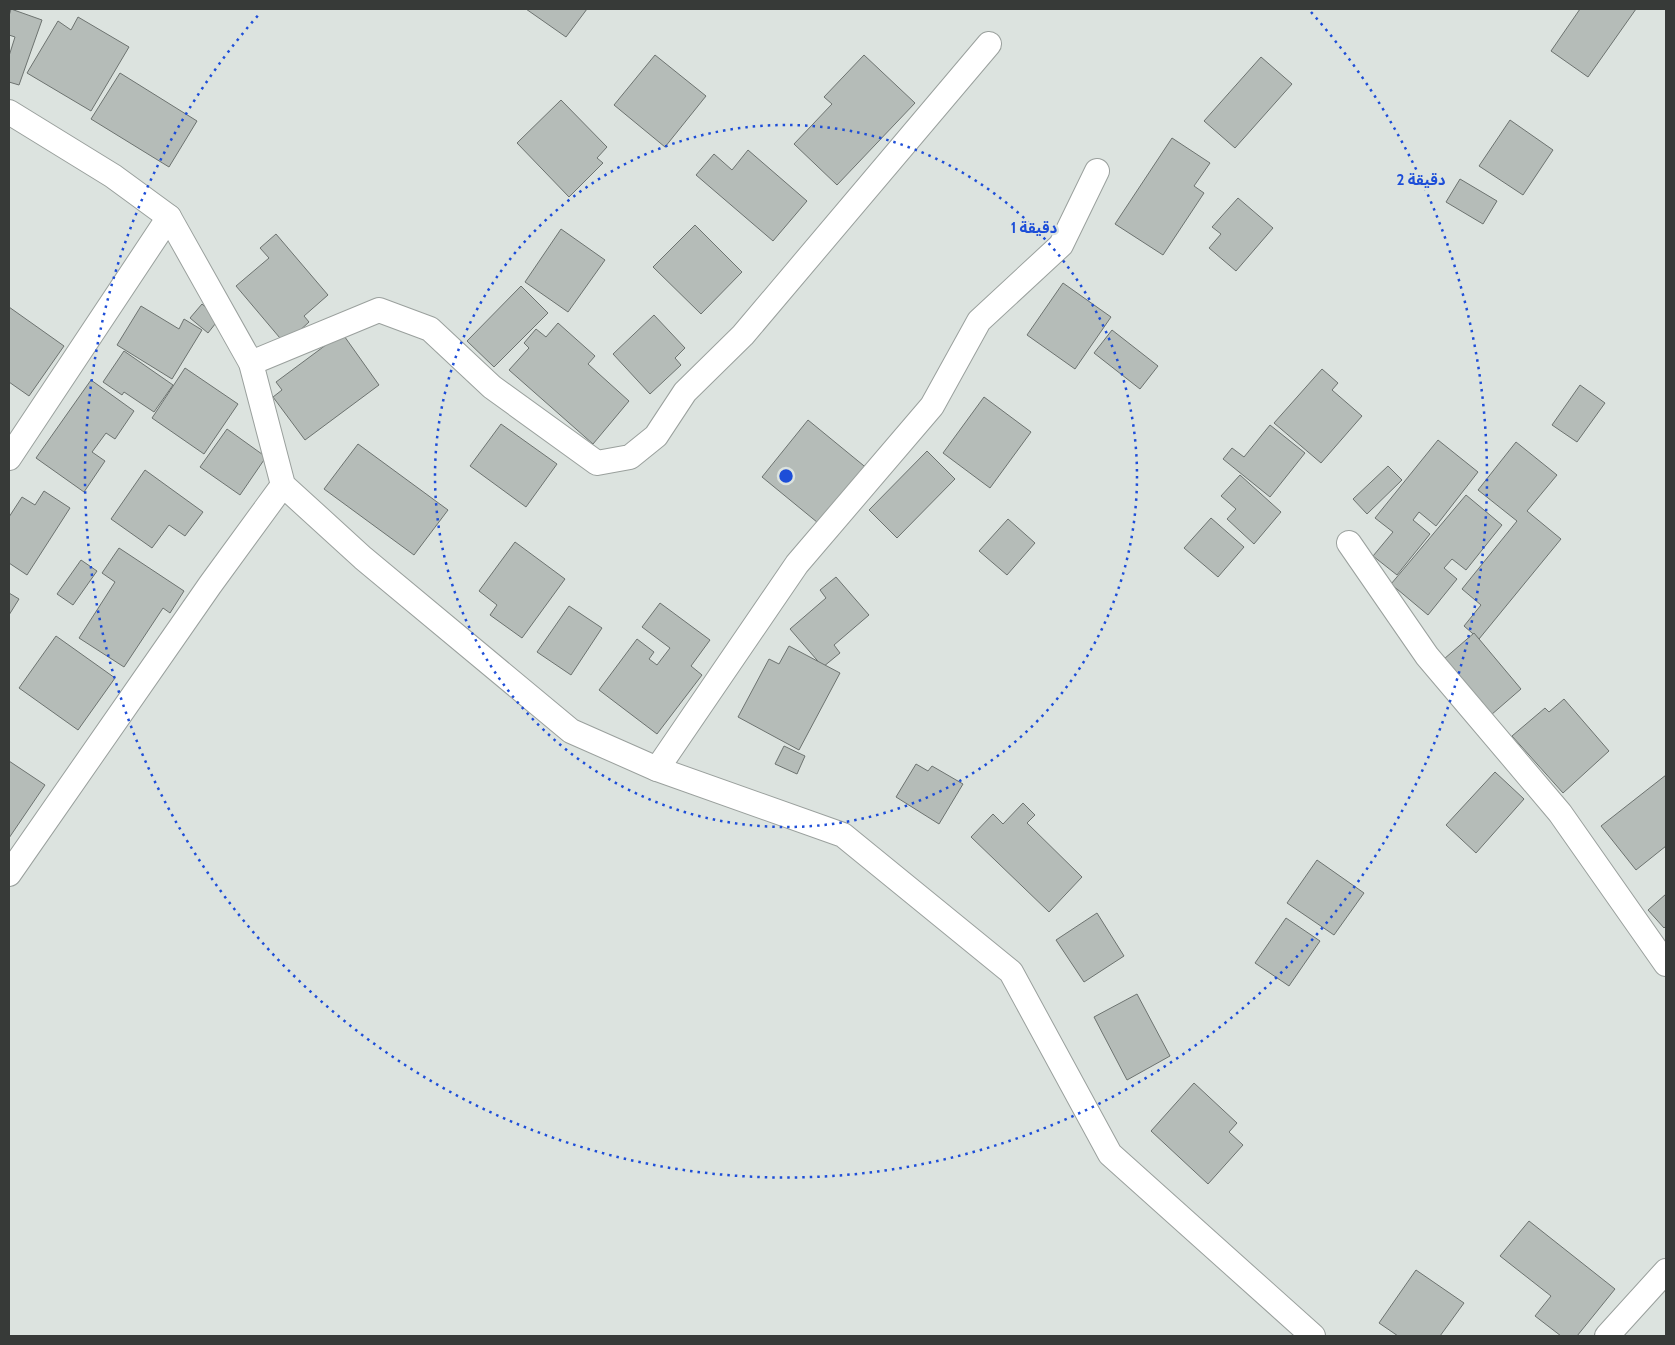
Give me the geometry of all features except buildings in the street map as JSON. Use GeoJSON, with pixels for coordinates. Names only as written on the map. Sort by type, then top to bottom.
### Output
{"type":"FeatureCollection","features":[{"type":"Feature","properties":{"kind":"street"},"geometry":{"type":"LineString","coordinates":[[251,362],[379,310],[430,329],[492,387],[597,463],[630,457],[656,436],[685,392],[743,335],[989,44]]}},
{"type":"Feature","properties":{"kind":"street"},"geometry":{"type":"LineString","coordinates":[[9,112],[113,176],[169,217],[251,362],[283,485],[363,558],[571,731],[657,769],[843,835],[1011,972],[1110,1154],[1313,1336]]}},
{"type":"Feature","properties":{"kind":"street"},"geometry":{"type":"LineString","coordinates":[[657,769],[797,564],[932,406],[980,321],[1061,244],[1097,171]]}},
{"type":"Feature","properties":{"kind":"street"},"geometry":{"type":"LineString","coordinates":[[9,458],[169,217]]}},
{"type":"Feature","properties":{"kind":"street"},"geometry":{"type":"LineString","coordinates":[[9,874],[210,585],[283,485]]}},
{"type":"Feature","properties":{"kind":"street"},"geometry":{"type":"LineString","coordinates":[[1349,543],[1427,656],[1560,813],[1666,964]]}},
{"type":"Feature","properties":{"kind":"street"},"geometry":{"type":"LineString","coordinates":[[1607,1336],[1666,1271]]}}]}
